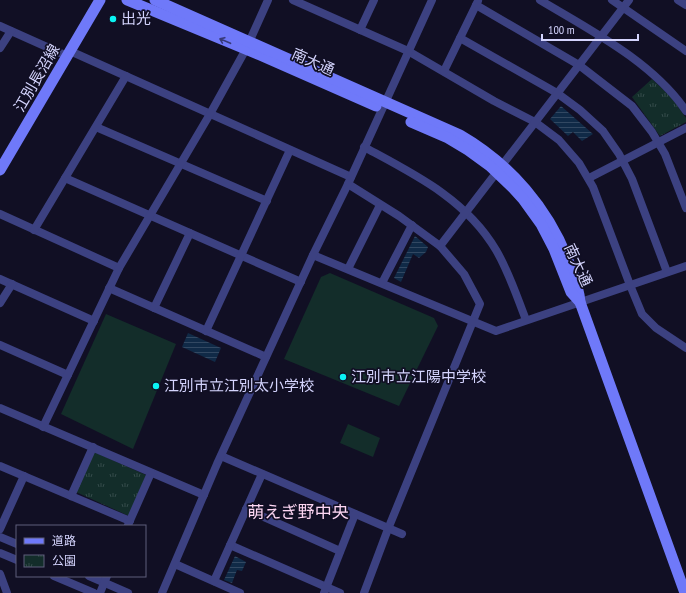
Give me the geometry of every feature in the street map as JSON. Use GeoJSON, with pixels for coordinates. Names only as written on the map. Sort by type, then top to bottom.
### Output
{"type":"FeatureCollection","features":[{"type":"Feature","properties":{"kind":"street","name":"江別長沼線"},"geometry":{"type":"LineString","coordinates":[[1,165],[100,0]]}},
{"type":"Feature","properties":{"kind":"street","name":"南大通"},"geometry":{"type":"LineString","coordinates":[[127,0],[248,46]]}},
{"type":"Feature","properties":{"kind":"street","name":"南大通"},"geometry":{"type":"LineString","coordinates":[[155,0],[248,46],[383,105],[460,136],[482,150],[499,168],[532,197],[552,226],[562,246],[579,290],[580,302],[684,593]]}},
{"type":"Feature","properties":{"kind":"street"},"geometry":{"type":"LineString","coordinates":[[43,427],[119,268],[210,114],[248,46],[268,0]]}},
{"type":"Feature","properties":{"kind":"street"},"geometry":{"type":"LineString","coordinates":[[293,0],[408,50],[494,101],[535,122],[559,140],[571,152],[588,178],[596,194],[639,308],[646,320],[686,348]]}},
{"type":"Feature","properties":{"kind":"street"},"geometry":{"type":"LineString","coordinates":[[360,30],[374,0]]}},
{"type":"Feature","properties":{"kind":"street"},"geometry":{"type":"LineString","coordinates":[[162,593],[221,456],[266,357],[432,0]]}},
{"type":"Feature","properties":{"kind":"street"},"geometry":{"type":"LineString","coordinates":[[540,0],[601,36],[650,71],[675,95],[686,111]]}},
{"type":"Feature","properties":{"kind":"street"},"geometry":{"type":"LineString","coordinates":[[612,0],[686,51]]}},
{"type":"Feature","properties":{"kind":"street"},"geometry":{"type":"LineString","coordinates":[[440,246],[629,0]]}},
{"type":"Feature","properties":{"kind":"street"},"geometry":{"type":"LineString","coordinates":[[678,0],[686,5]]}},
{"type":"Feature","properties":{"kind":"street"},"geometry":{"type":"LineString","coordinates":[[444,71],[477,2],[579,65],[610,87],[632,106],[646,122],[659,142],[673,170],[686,208]]}},
{"type":"Feature","properties":{"kind":"street"},"geometry":{"type":"LineString","coordinates":[[0,26],[126,76],[290,150],[349,181],[380,205],[412,225],[440,246],[461,270],[479,300],[480,305],[388,529],[364,593]]}},
{"type":"Feature","properties":{"kind":"street"},"geometry":{"type":"LineString","coordinates":[[0,48],[11,31]]}},
{"type":"Feature","properties":{"kind":"street"},"geometry":{"type":"LineString","coordinates":[[460,38],[557,93],[596,124],[609,139],[623,160],[635,186],[667,272]]}},
{"type":"Feature","properties":{"kind":"street"},"geometry":{"type":"LineString","coordinates":[[34,230],[126,76]]}},
{"type":"Feature","properties":{"kind":"street"},"geometry":{"type":"LineString","coordinates":[[96,126],[267,201]]}},
{"type":"Feature","properties":{"kind":"street"},"geometry":{"type":"LineString","coordinates":[[588,178],[686,128]]}},
{"type":"Feature","properties":{"kind":"street"},"geometry":{"type":"LineString","coordinates":[[364,147],[428,182],[446,194],[466,212],[484,232],[499,255],[526,320]]}},
{"type":"Feature","properties":{"kind":"street"},"geometry":{"type":"LineString","coordinates":[[206,331],[290,150]]}},
{"type":"Feature","properties":{"kind":"street"},"geometry":{"type":"LineString","coordinates":[[65,178],[301,282]]}},
{"type":"Feature","properties":{"kind":"street"},"geometry":{"type":"LineString","coordinates":[[348,269],[380,205]]}},
{"type":"Feature","properties":{"kind":"street"},"geometry":{"type":"LineString","coordinates":[[0,214],[119,268]]}},
{"type":"Feature","properties":{"kind":"street"},"geometry":{"type":"LineString","coordinates":[[382,283],[412,225]]}},
{"type":"Feature","properties":{"kind":"street"},"geometry":{"type":"LineString","coordinates":[[154,308],[190,233]]}},
{"type":"Feature","properties":{"kind":"street"},"geometry":{"type":"LineString","coordinates":[[313,255],[496,331],[686,266]]}},
{"type":"Feature","properties":{"kind":"street"},"geometry":{"type":"LineString","coordinates":[[0,279],[94,321]]}},
{"type":"Feature","properties":{"kind":"street"},"geometry":{"type":"LineString","coordinates":[[0,303],[12,284]]}},
{"type":"Feature","properties":{"kind":"street"},"geometry":{"type":"LineString","coordinates":[[109,288],[266,357]]}},
{"type":"Feature","properties":{"kind":"street"},"geometry":{"type":"LineString","coordinates":[[0,345],[68,375]]}},
{"type":"Feature","properties":{"kind":"street"},"geometry":{"type":"LineString","coordinates":[[0,408],[204,495]]}},
{"type":"Feature","properties":{"kind":"street"},"geometry":{"type":"LineString","coordinates":[[71,496],[93,447]]}},
{"type":"Feature","properties":{"kind":"street"},"geometry":{"type":"LineString","coordinates":[[221,456],[402,534]]}},
{"type":"Feature","properties":{"kind":"street"},"geometry":{"type":"LineString","coordinates":[[0,466],[71,496],[129,524],[151,473]]}},
{"type":"Feature","properties":{"kind":"street"},"geometry":{"type":"LineString","coordinates":[[214,581],[262,474]]}},
{"type":"Feature","properties":{"kind":"street"},"geometry":{"type":"LineString","coordinates":[[0,529],[24,476]]}},
{"type":"Feature","properties":{"kind":"street"},"geometry":{"type":"LineString","coordinates":[[246,509],[340,551]]}},
{"type":"Feature","properties":{"kind":"street"},"geometry":{"type":"LineString","coordinates":[[325,590],[355,514]]}},
{"type":"Feature","properties":{"kind":"street"},"geometry":{"type":"LineString","coordinates":[[0,537],[16,544]]}},
{"type":"Feature","properties":{"kind":"street"},"geometry":{"type":"LineString","coordinates":[[230,545],[325,590],[340,593]]}},
{"type":"Feature","properties":{"kind":"street"},"geometry":{"type":"LineString","coordinates":[[0,553],[16,560]]}},
{"type":"Feature","properties":{"kind":"street"},"geometry":{"type":"LineString","coordinates":[[175,564],[240,593]]}},
{"type":"Feature","properties":{"kind":"street"},"geometry":{"type":"LineString","coordinates":[[0,574],[7,593]]}},
{"type":"Feature","properties":{"kind":"street"},"geometry":{"type":"LineString","coordinates":[[56,577],[94,593]]}},
{"type":"Feature","properties":{"kind":"street"},"geometry":{"type":"LineString","coordinates":[[94,577],[105,579],[128,593]]}},
{"type":"Feature","properties":{"kind":"street"},"geometry":{"type":"LineString","coordinates":[[100,593],[105,579]]}},
{"type":"Feature","properties":{"kind":"green space"},"geometry":{"type":"Polygon","coordinates":[[[652,79],[671,97],[686,118],[686,122],[660,136],[632,97],[652,79]]]}},
{"type":"Feature","properties":{"kind":"green space"},"geometry":{"type":"Polygon","coordinates":[[[330,273],[434,318],[438,326],[399,406],[284,359],[321,277],[330,273]]]}},
{"type":"Feature","properties":{"kind":"green space"},"geometry":{"type":"Polygon","coordinates":[[[106,314],[176,344],[133,449],[61,414],[106,314]]]}},
{"type":"Feature","properties":{"kind":"green space"},"geometry":{"type":"Polygon","coordinates":[[[348,424],[380,438],[373,457],[340,443],[348,424]]]}},
{"type":"Feature","properties":{"kind":"green space"},"geometry":{"type":"Polygon","coordinates":[[[94,452],[146,475],[129,516],[76,492],[94,452]]]}},
{"type":"Feature","properties":{"kind":"water"},"geometry":{"type":"Polygon","coordinates":[[[561,106],[593,134],[582,141],[573,132],[568,136],[550,119],[561,106]]]}},
{"type":"Feature","properties":{"kind":"water"},"geometry":{"type":"Polygon","coordinates":[[[415,236],[428,247],[426,252],[419,258],[413,254],[401,282],[394,278],[415,236]]]}},
{"type":"Feature","properties":{"kind":"water"},"geometry":{"type":"Polygon","coordinates":[[[188,333],[221,348],[215,362],[182,347],[188,333]]]}},
{"type":"Feature","properties":{"kind":"water"},"geometry":{"type":"Polygon","coordinates":[[[235,556],[246,562],[242,571],[237,570],[232,583],[224,580],[235,556]]]}},
{"type":"Feature","properties":{"kind":"place","name":"出光"},"geometry":{"type":"Point","coordinates":[113,19]}},
{"type":"Feature","properties":{"kind":"place","name":"江別市立江陽中学校"},"geometry":{"type":"Point","coordinates":[343,377]}},
{"type":"Feature","properties":{"kind":"place","name":"江別市立江別太小学校"},"geometry":{"type":"Point","coordinates":[156,386]}},
{"type":"Feature","properties":{"kind":"district","name":"萌えぎ野中央"},"geometry":{"type":"Point","coordinates":[298,512]}}]}
